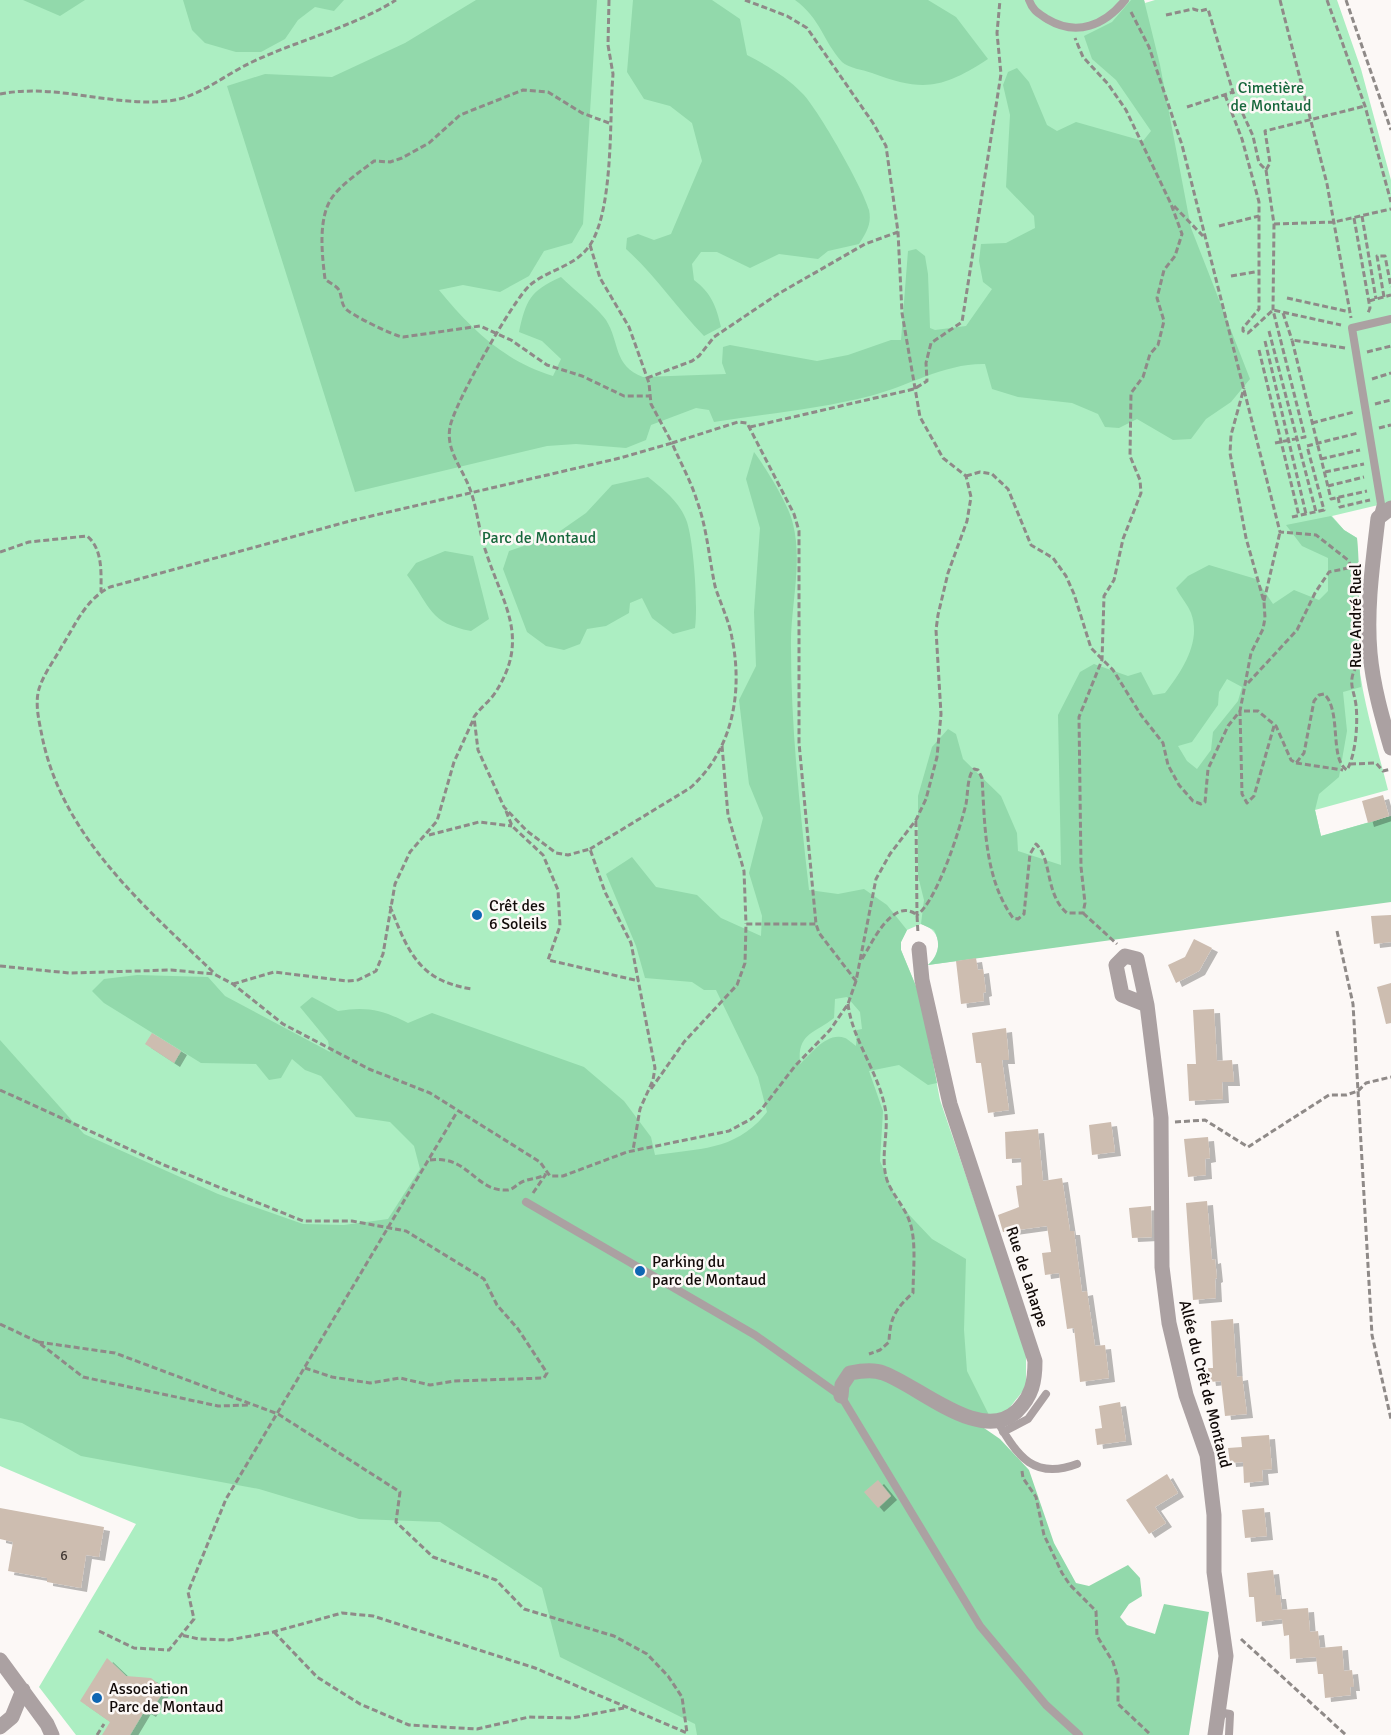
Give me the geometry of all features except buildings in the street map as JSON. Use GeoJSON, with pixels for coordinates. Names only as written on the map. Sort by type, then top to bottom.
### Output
{"type":"FeatureCollection","features":[{"type":"Feature","properties":{"kind":"street","name":"Rue André Ruel"},"geometry":{"type":"LineString","coordinates":[[1385,503],[1378,518],[1370,605],[1370,651],[1376,694],[1391,748]]}},
{"type":"Feature","properties":{"kind":"street","name":"Rue de Laharpe"},"geometry":{"type":"LineString","coordinates":[[919,949],[922,980],[950,1104],[1035,1361],[1034,1385],[1026,1402],[1000,1427]]}},
{"type":"Feature","properties":{"kind":"street","name":"Allée du Crêt de Montaud"},"geometry":{"type":"LineString","coordinates":[[1125,956],[1137,959],[1146,1005],[1161,1123],[1162,1267],[1171,1334],[1186,1395],[1207,1455],[1214,1515],[1214,1572],[1226,1656],[1216,1730]]}},
{"type":"Feature","properties":{"kind":"street"},"geometry":{"type":"LineString","coordinates":[[1125,956],[1116,965],[1122,995],[1146,1005]]}},
{"type":"Feature","properties":{"kind":"street"},"geometry":{"type":"LineString","coordinates":[[841,1396],[842,1385],[850,1373],[882,1372],[930,1400],[981,1422],[1000,1427]]}},
{"type":"Feature","properties":{"kind":"street"},"geometry":{"type":"LineString","coordinates":[[0,1660],[47,1724],[52,1735]]}},
{"type":"Feature","properties":{"kind":"street"},"geometry":{"type":"LineString","coordinates":[[0,1727],[12,1717],[22,1690]]}},
{"type":"Feature","properties":{"kind":"lane"},"geometry":{"type":"LineString","coordinates":[[1029,0],[1032,10],[1057,25],[1073,28],[1086,28],[1101,23],[1124,1]]}},
{"type":"Feature","properties":{"kind":"lane"},"geometry":{"type":"LineString","coordinates":[[1385,503],[1376,474],[1352,328],[1391,319]]}},
{"type":"Feature","properties":{"kind":"lane"},"geometry":{"type":"LineString","coordinates":[[526,1202],[755,1335],[841,1396],[980,1626],[1046,1705],[1079,1735]]}},
{"type":"Feature","properties":{"kind":"lane"},"geometry":{"type":"LineString","coordinates":[[1046,1394],[1028,1419],[1000,1427],[1020,1457],[1037,1467],[1050,1471],[1077,1464]]}},
{"type":"Feature","properties":{"kind":"lane"},"geometry":{"type":"LineString","coordinates":[[1216,1730],[1221,1716],[1230,1714],[1229,1735]]}},
{"type":"Feature","properties":{"kind":"path"},"geometry":{"type":"LineString","coordinates":[[0,94],[40,90],[135,101],[169,101],[197,92],[248,64],[357,20],[396,0]]}},
{"type":"Feature","properties":{"kind":"path"},"geometry":{"type":"LineString","coordinates":[[233,984],[274,972],[347,981],[368,976],[376,971],[380,963],[390,904],[403,864],[437,821],[454,762],[474,717],[494,695],[508,670],[514,639],[509,610],[486,554],[471,492],[451,448],[450,425],[497,333],[525,290],[534,282],[575,261],[590,245],[602,213],[613,74],[608,45],[609,0]]}},
{"type":"Feature","properties":{"kind":"path"},"geometry":{"type":"LineString","coordinates":[[429,1160],[443,1159],[456,1162],[488,1186],[511,1190],[522,1182],[546,1174],[563,1176],[633,1150],[716,1135],[752,1119],[770,1101],[795,1066],[830,1030],[848,1004],[861,961],[870,898],[876,879],[890,854],[916,820],[926,799],[937,757],[941,714],[937,623],[948,573],[970,509],[970,491],[966,476],[943,458],[928,436],[914,389],[902,313],[898,232],[888,156],[873,123],[807,28],[787,16],[745,0]]}},
{"type":"Feature","properties":{"kind":"path"},"geometry":{"type":"LineString","coordinates":[[750,427],[914,389],[927,381],[926,363],[931,343],[960,325],[965,314],[1001,74],[997,33],[1000,0]]}},
{"type":"Feature","properties":{"kind":"path"},"geometry":{"type":"LineString","coordinates":[[1273,310],[1352,328],[1334,222],[1280,0]]}},
{"type":"Feature","properties":{"kind":"path"},"geometry":{"type":"LineString","coordinates":[[1327,0],[1365,106],[1391,202]]}},
{"type":"Feature","properties":{"kind":"path"},"geometry":{"type":"LineString","coordinates":[[1346,0],[1391,130]]}},
{"type":"Feature","properties":{"kind":"path"},"geometry":{"type":"LineString","coordinates":[[1124,1],[1143,33],[1167,96],[1204,237],[1224,302],[1280,532],[1264,602],[1263,629],[1251,653],[1247,684],[1240,711],[1242,794],[1247,803],[1254,796],[1275,726]]}},
{"type":"Feature","properties":{"kind":"path"},"geometry":{"type":"LineString","coordinates":[[1166,15],[1193,9],[1200,11],[1208,9],[1233,92],[1253,136],[1259,162],[1266,170],[1274,224],[1273,310],[1305,437],[1275,443]]}},
{"type":"Feature","properties":{"kind":"path"},"geometry":{"type":"LineString","coordinates":[[1073,28],[1083,57],[1108,84],[1126,110],[1172,204],[1182,234],[1175,256],[1164,270],[1157,298],[1164,321],[1158,345],[1150,354],[1143,377],[1131,393],[1130,456],[1140,480],[1141,494],[1123,539],[1114,580],[1104,596],[1102,660],[1079,717],[1081,867],[1085,903],[1083,914]]}},
{"type":"Feature","properties":{"kind":"path"},"geometry":{"type":"LineString","coordinates":[[610,123],[582,113],[542,90],[523,90],[505,95],[451,120],[429,143],[411,154],[390,162],[374,160],[343,187],[330,202],[322,238],[325,279],[340,292],[347,311],[397,337],[476,326],[497,333],[547,365],[582,376],[624,396],[649,396]]}},
{"type":"Feature","properties":{"kind":"path"},"geometry":{"type":"LineString","coordinates":[[1187,106],[1233,92]]}},
{"type":"Feature","properties":{"kind":"path"},"geometry":{"type":"LineString","coordinates":[[1225,94],[1242,140],[1259,202],[1259,309],[1243,331],[1248,333],[1273,310]]}},
{"type":"Feature","properties":{"kind":"path"},"geometry":{"type":"LineString","coordinates":[[1266,170],[1270,163],[1265,131],[1365,106]]}},
{"type":"Feature","properties":{"kind":"path"},"geometry":{"type":"LineString","coordinates":[[1172,204],[1204,237]]}},
{"type":"Feature","properties":{"kind":"path"},"geometry":{"type":"LineString","coordinates":[[1274,224],[1334,222],[1391,209]]}},
{"type":"Feature","properties":{"kind":"path"},"geometry":{"type":"LineString","coordinates":[[1219,226],[1259,216]]}},
{"type":"Feature","properties":{"kind":"path"},"geometry":{"type":"LineString","coordinates":[[1362,216],[1376,299]]}},
{"type":"Feature","properties":{"kind":"path"},"geometry":{"type":"LineString","coordinates":[[1354,218],[1369,301],[1365,325]]}},
{"type":"Feature","properties":{"kind":"path"},"geometry":{"type":"LineString","coordinates":[[647,378],[692,361],[714,337],[778,294],[865,244],[898,232]]}},
{"type":"Feature","properties":{"kind":"path"},"geometry":{"type":"LineString","coordinates":[[504,807],[527,831],[556,853],[568,855],[590,849],[690,788],[706,772],[723,745],[735,701],[732,637],[716,590],[698,502],[662,420],[652,407],[647,378],[630,327],[600,278],[590,245]]}},
{"type":"Feature","properties":{"kind":"path"},"geometry":{"type":"LineString","coordinates":[[1384,297],[1377,256],[1385,256],[1391,287]]}},
{"type":"Feature","properties":{"kind":"path"},"geometry":{"type":"LineString","coordinates":[[1231,276],[1260,271]]}},
{"type":"Feature","properties":{"kind":"path"},"geometry":{"type":"LineString","coordinates":[[1369,301],[1391,295]]}},
{"type":"Feature","properties":{"kind":"path"},"geometry":{"type":"LineString","coordinates":[[1287,298],[1350,312]]}},
{"type":"Feature","properties":{"kind":"path"},"geometry":{"type":"LineString","coordinates":[[1283,312],[1331,499],[1379,488]]}},
{"type":"Feature","properties":{"kind":"path"},"geometry":{"type":"LineString","coordinates":[[1269,331],[1316,512]]}},
{"type":"Feature","properties":{"kind":"path"},"geometry":{"type":"LineString","coordinates":[[1292,340],[1356,352],[1391,346]]}},
{"type":"Feature","properties":{"kind":"path"},"geometry":{"type":"LineString","coordinates":[[1264,341],[1306,514]]}},
{"type":"Feature","properties":{"kind":"path"},"geometry":{"type":"LineString","coordinates":[[1259,350],[1299,516]]}},
{"type":"Feature","properties":{"kind":"path"},"geometry":{"type":"LineString","coordinates":[[1361,381],[1391,374]]}},
{"type":"Feature","properties":{"kind":"path"},"geometry":{"type":"LineString","coordinates":[[1244,388],[1231,435],[1230,453],[1246,538],[1264,602]]}},
{"type":"Feature","properties":{"kind":"path"},"geometry":{"type":"LineString","coordinates":[[1312,423],[1366,409]]}},
{"type":"Feature","properties":{"kind":"path"},"geometry":{"type":"LineString","coordinates":[[546,1174],[540,1162],[457,1113],[430,1093],[369,1069],[283,1024],[233,984],[214,974],[129,892],[108,867],[72,811],[46,757],[38,712],[40,687],[81,612],[101,592],[350,521],[620,458],[738,422],[747,423],[794,514],[799,531],[801,567],[797,620],[799,743],[816,924],[819,933],[856,981]]}},
{"type":"Feature","properties":{"kind":"path"},"geometry":{"type":"LineString","coordinates":[[1292,517],[1324,510],[1307,446],[1369,431]]}},
{"type":"Feature","properties":{"kind":"path"},"geometry":{"type":"LineString","coordinates":[[1321,459],[1372,448]]}},
{"type":"Feature","properties":{"kind":"path"},"geometry":{"type":"LineString","coordinates":[[1324,472],[1374,461]]}},
{"type":"Feature","properties":{"kind":"path"},"geometry":{"type":"LineString","coordinates":[[966,476],[980,472],[992,474],[1008,489],[1031,545],[1053,558],[1066,576],[1074,594],[1088,644],[1113,670],[1141,715],[1163,743],[1168,765],[1179,785],[1197,804],[1205,801],[1208,769],[1228,726],[1240,711]]}},
{"type":"Feature","properties":{"kind":"path"},"geometry":{"type":"LineString","coordinates":[[1328,486],[1376,474]]}},
{"type":"Feature","properties":{"kind":"path"},"geometry":{"type":"LineString","coordinates":[[1338,498],[1340,507],[1385,503]]}},
{"type":"Feature","properties":{"kind":"path"},"geometry":{"type":"LineString","coordinates":[[1247,684],[1297,630],[1315,593],[1329,572],[1346,570],[1351,566],[1348,560],[1316,535],[1280,532]]}},
{"type":"Feature","properties":{"kind":"path"},"geometry":{"type":"LineString","coordinates":[[0,552],[29,542],[87,536],[96,546],[99,557],[101,592]]}},
{"type":"Feature","properties":{"kind":"path"},"geometry":{"type":"LineString","coordinates":[[1345,770],[1350,764],[1356,709],[1350,678],[1359,661],[1370,651]]}},
{"type":"Feature","properties":{"kind":"path"},"geometry":{"type":"LineString","coordinates":[[1296,763],[1304,753],[1314,701],[1319,695],[1324,694],[1331,704],[1340,761],[1345,770]]}},
{"type":"Feature","properties":{"kind":"path"},"geometry":{"type":"LineString","coordinates":[[1240,711],[1258,711],[1275,726],[1292,760],[1296,763],[1345,770]]}},
{"type":"Feature","properties":{"kind":"path"},"geometry":{"type":"LineString","coordinates":[[474,717],[478,750],[512,826],[543,855],[558,890],[560,926],[548,960],[639,981]]}},
{"type":"Feature","properties":{"kind":"path"},"geometry":{"type":"LineString","coordinates":[[648,1093],[688,1036],[737,985],[745,963],[744,871],[728,815],[723,745]]}},
{"type":"Feature","properties":{"kind":"path"},"geometry":{"type":"LineString","coordinates":[[1350,764],[1376,763],[1383,771],[1391,769]]}},
{"type":"Feature","properties":{"kind":"path"},"geometry":{"type":"LineString","coordinates":[[917,915],[931,899],[956,837],[967,798],[970,775],[974,769],[978,770],[982,777],[988,856],[1012,918],[1018,920],[1024,914],[1030,854],[1036,844],[1041,849],[1050,885],[1058,902],[1067,913],[1083,914],[1113,940],[1125,956]]}},
{"type":"Feature","properties":{"kind":"path"},"geometry":{"type":"LineString","coordinates":[[916,820],[915,876],[919,949]]}},
{"type":"Feature","properties":{"kind":"path"},"geometry":{"type":"LineString","coordinates":[[427,835],[479,822],[512,826]]}},
{"type":"Feature","properties":{"kind":"path"},"geometry":{"type":"LineString","coordinates":[[590,849],[605,892],[631,943],[655,1068],[637,1119],[633,1150]]}},
{"type":"Feature","properties":{"kind":"path"},"geometry":{"type":"LineString","coordinates":[[390,904],[404,942],[420,968],[456,987],[472,989]]}},
{"type":"Feature","properties":{"kind":"path"},"geometry":{"type":"LineString","coordinates":[[861,961],[891,918],[906,910],[917,915]]}},
{"type":"Feature","properties":{"kind":"path"},"geometry":{"type":"LineString","coordinates":[[746,924],[816,924]]}},
{"type":"Feature","properties":{"kind":"path"},"geometry":{"type":"LineString","coordinates":[[1337,931],[1353,1004],[1372,1335],[1391,1419]]}},
{"type":"Feature","properties":{"kind":"path"},"geometry":{"type":"LineString","coordinates":[[0,966],[69,973],[171,970],[214,974]]}},
{"type":"Feature","properties":{"kind":"path"},"geometry":{"type":"LineString","coordinates":[[848,1004],[856,1033],[884,1103],[888,1130],[884,1157],[888,1180],[911,1224],[914,1263],[913,1293],[897,1308],[890,1319],[889,1342],[880,1350],[859,1357]]}},
{"type":"Feature","properties":{"kind":"path"},"geometry":{"type":"LineString","coordinates":[[1161,1123],[1204,1120],[1248,1147],[1329,1095],[1358,1091],[1366,1083],[1391,1077]]}},
{"type":"Feature","properties":{"kind":"path"},"geometry":{"type":"LineString","coordinates":[[0,1090],[164,1165],[303,1221],[352,1221],[406,1232],[484,1279],[498,1305],[518,1329],[547,1373],[544,1378],[524,1381],[454,1381],[430,1385],[399,1378],[370,1383],[332,1377],[305,1368]]}},
{"type":"Feature","properties":{"kind":"path"},"geometry":{"type":"LineString","coordinates":[[99,1631],[134,1648],[153,1651],[169,1650],[194,1619],[188,1592],[226,1499],[457,1113]]}},
{"type":"Feature","properties":{"kind":"path"},"geometry":{"type":"LineString","coordinates":[[526,1202],[546,1174]]}},
{"type":"Feature","properties":{"kind":"path"},"geometry":{"type":"LineString","coordinates":[[0,1324],[38,1342],[83,1377],[218,1406],[252,1405]]}},
{"type":"Feature","properties":{"kind":"path"},"geometry":{"type":"LineString","coordinates":[[38,1342],[115,1353],[278,1414],[400,1492],[396,1522],[433,1557],[496,1580],[524,1609],[614,1636],[646,1654],[668,1676],[682,1697],[687,1733],[535,1668],[449,1642],[384,1618],[342,1613],[273,1632],[229,1640],[199,1639],[181,1635]]}},
{"type":"Feature","properties":{"kind":"path"},"geometry":{"type":"LineString","coordinates":[[1020,1457],[1023,1478],[1035,1497],[1044,1535],[1062,1573],[1096,1611],[1097,1636],[1113,1662],[1118,1678],[1118,1704],[1151,1735]]}},
{"type":"Feature","properties":{"kind":"path"},"geometry":{"type":"LineString","coordinates":[[1223,1623],[1346,1735]]}},
{"type":"Feature","properties":{"kind":"path"},"geometry":{"type":"LineString","coordinates":[[273,1632],[317,1677],[360,1704],[409,1725],[477,1729],[529,1717],[572,1718],[626,1707]]}},
{"type":"Feature","properties":{"kind":"path"},"geometry":{"type":"LineString","coordinates":[[97,1735],[104,1724]]}},
{"type":"Feature","properties":{"kind":"path"},"geometry":{"type":"LineString","coordinates":[[474,1735],[477,1729]]}},
{"type":"Feature","properties":{"kind":"green space","name":"Parc de Montaud"},"geometry":{"type":"Polygon","coordinates":[[[0,0],[1144,0],[1145,3],[1155,0],[1337,0],[1361,69],[1391,180],[1391,502],[1332,516],[1344,530],[1357,538],[1357,645],[1361,682],[1388,790],[1315,810],[1321,836],[1391,816],[1140,935],[928,965],[938,947],[933,931],[921,924],[907,930],[901,942],[901,950],[920,996],[940,1100],[1026,1351],[1026,1387],[1007,1411],[886,1467],[723,1735],[76,1735],[39,1687],[136,1524],[0,1466],[0,0]]]}},
{"type":"Feature","properties":{"kind":"green space"},"geometry":{"type":"Polygon","coordinates":[[[23,0],[85,0],[60,16],[23,0]]]}},
{"type":"Feature","properties":{"kind":"green space"},"geometry":{"type":"Polygon","coordinates":[[[183,0],[344,0],[334,11],[315,7],[298,20],[285,39],[261,52],[236,52],[205,43],[192,30],[183,0]]]}},
{"type":"Feature","properties":{"kind":"green space"},"geometry":{"type":"Polygon","coordinates":[[[476,0],[597,0],[583,224],[572,243],[544,251],[529,276],[500,292],[463,285],[439,290],[463,318],[490,342],[535,370],[553,376],[561,359],[542,341],[519,332],[524,312],[536,292],[561,277],[602,315],[610,328],[622,360],[633,372],[643,377],[726,374],[722,363],[723,347],[730,345],[817,361],[848,355],[891,340],[901,340],[908,251],[916,249],[925,256],[930,328],[935,330],[966,326],[992,289],[983,282],[979,261],[981,244],[1006,243],[1035,228],[1034,216],[1006,187],[1010,115],[1003,85],[1008,72],[1017,68],[1029,82],[1047,125],[1057,131],[1076,122],[1143,141],[1151,131],[1116,80],[1092,59],[1084,36],[1112,22],[1131,0],[1144,0],[1160,65],[1191,228],[1250,379],[1231,402],[1206,419],[1191,439],[1173,440],[1137,419],[1119,428],[1105,427],[1098,414],[1072,403],[1018,397],[992,389],[985,364],[956,367],[870,396],[812,408],[714,422],[709,410],[696,408],[651,425],[646,440],[626,448],[576,444],[547,446],[355,492],[227,86],[265,74],[332,77],[405,43],[476,0]]]}},
{"type":"Feature","properties":{"kind":"green space"},"geometry":{"type":"Polygon","coordinates":[[[633,0],[712,0],[740,19],[747,55],[784,77],[803,94],[850,168],[869,210],[869,224],[859,244],[828,251],[818,259],[779,254],[750,268],[717,252],[701,252],[692,264],[694,280],[712,300],[721,327],[704,336],[626,249],[627,238],[638,234],[654,240],[671,234],[702,161],[692,123],[670,106],[644,99],[627,72],[633,0]]]}},
{"type":"Feature","properties":{"kind":"green space"},"geometry":{"type":"Polygon","coordinates":[[[795,0],[928,0],[956,17],[988,59],[945,82],[919,85],[890,79],[842,62],[811,15],[795,0]]]}},
{"type":"Feature","properties":{"kind":"green space"},"geometry":{"type":"Polygon","coordinates":[[[754,452],[787,507],[796,539],[791,678],[799,799],[809,890],[838,894],[864,889],[887,905],[907,930],[901,942],[901,950],[920,996],[937,1083],[928,1085],[899,1065],[869,1071],[883,1111],[880,1161],[897,1202],[932,1239],[966,1259],[964,1330],[967,1371],[988,1413],[984,1428],[1000,1439],[1029,1470],[1054,1543],[1076,1583],[1089,1586],[1128,1565],[1140,1578],[1142,1596],[1129,1604],[1120,1617],[1127,1625],[1155,1634],[1164,1604],[1209,1612],[1189,1735],[697,1735],[695,1724],[560,1657],[542,1588],[440,1522],[359,1519],[259,1489],[81,1456],[22,1423],[0,1418],[0,1040],[84,1134],[218,1194],[303,1224],[344,1225],[388,1219],[420,1169],[414,1146],[390,1122],[356,1117],[321,1076],[305,1070],[292,1059],[281,1078],[269,1080],[256,1064],[201,1063],[104,1003],[92,991],[104,979],[137,975],[208,977],[225,996],[330,1052],[328,1041],[300,1007],[312,997],[338,1011],[374,1010],[408,1023],[432,1013],[584,1067],[624,1101],[651,1137],[655,1155],[702,1149],[730,1141],[755,1125],[767,1112],[758,1077],[716,990],[704,990],[692,982],[645,978],[636,946],[606,874],[632,857],[656,887],[697,895],[721,918],[761,936],[762,916],[749,873],[763,818],[749,784],[739,700],[756,666],[754,612],[760,528],[746,479],[754,452]],[[847,997],[835,999],[834,1018],[804,1040],[801,1046],[800,1064],[820,1045],[832,1038],[845,1038],[856,1046],[857,1030],[862,1029],[860,1012],[847,997]]]}},
{"type":"Feature","properties":{"kind":"green space"},"geometry":{"type":"Polygon","coordinates":[[[648,477],[676,502],[687,522],[695,575],[695,628],[673,634],[652,618],[642,598],[630,603],[629,613],[606,626],[587,629],[580,644],[564,650],[546,646],[527,632],[503,569],[509,551],[553,536],[586,513],[612,485],[648,477]]]}},
{"type":"Feature","properties":{"kind":"green space"},"geometry":{"type":"Polygon","coordinates":[[[1331,516],[1344,530],[1357,538],[1361,687],[1343,692],[1347,731],[1339,777],[1319,794],[1315,810],[1321,836],[1391,816],[1391,902],[928,965],[937,953],[938,944],[934,930],[921,924],[924,900],[918,876],[918,796],[932,747],[948,729],[956,734],[963,759],[1001,796],[1017,833],[1018,851],[1061,865],[1058,715],[1080,672],[1094,664],[1128,676],[1141,672],[1153,695],[1165,693],[1188,656],[1194,635],[1191,613],[1176,588],[1188,576],[1209,565],[1256,579],[1273,604],[1294,590],[1319,600],[1328,591],[1328,558],[1302,546],[1286,525],[1331,516]],[[1227,679],[1219,692],[1218,705],[1192,742],[1178,746],[1187,761],[1197,769],[1211,750],[1213,732],[1238,701],[1242,687],[1227,679]]]}},
{"type":"Feature","properties":{"kind":"green space"},"geometry":{"type":"Polygon","coordinates":[[[445,551],[473,556],[489,619],[471,631],[457,628],[432,612],[407,575],[416,563],[445,551]]]}},
{"type":"Feature","properties":{"kind":"place","name":"Crêt des 6 Soleils"},"geometry":{"type":"Point","coordinates":[477,915]}},
{"type":"Feature","properties":{"kind":"place","name":"Parking du parc de Montaud"},"geometry":{"type":"Point","coordinates":[640,1271]}},
{"type":"Feature","properties":{"kind":"place","name":"Association Parc de Montaud"},"geometry":{"type":"Point","coordinates":[97,1698]}},
{"type":"Feature","properties":{"kind":"park label","name":"Cimetière de Montaud"},"geometry":{"type":"Point","coordinates":[1271,97]}}]}
